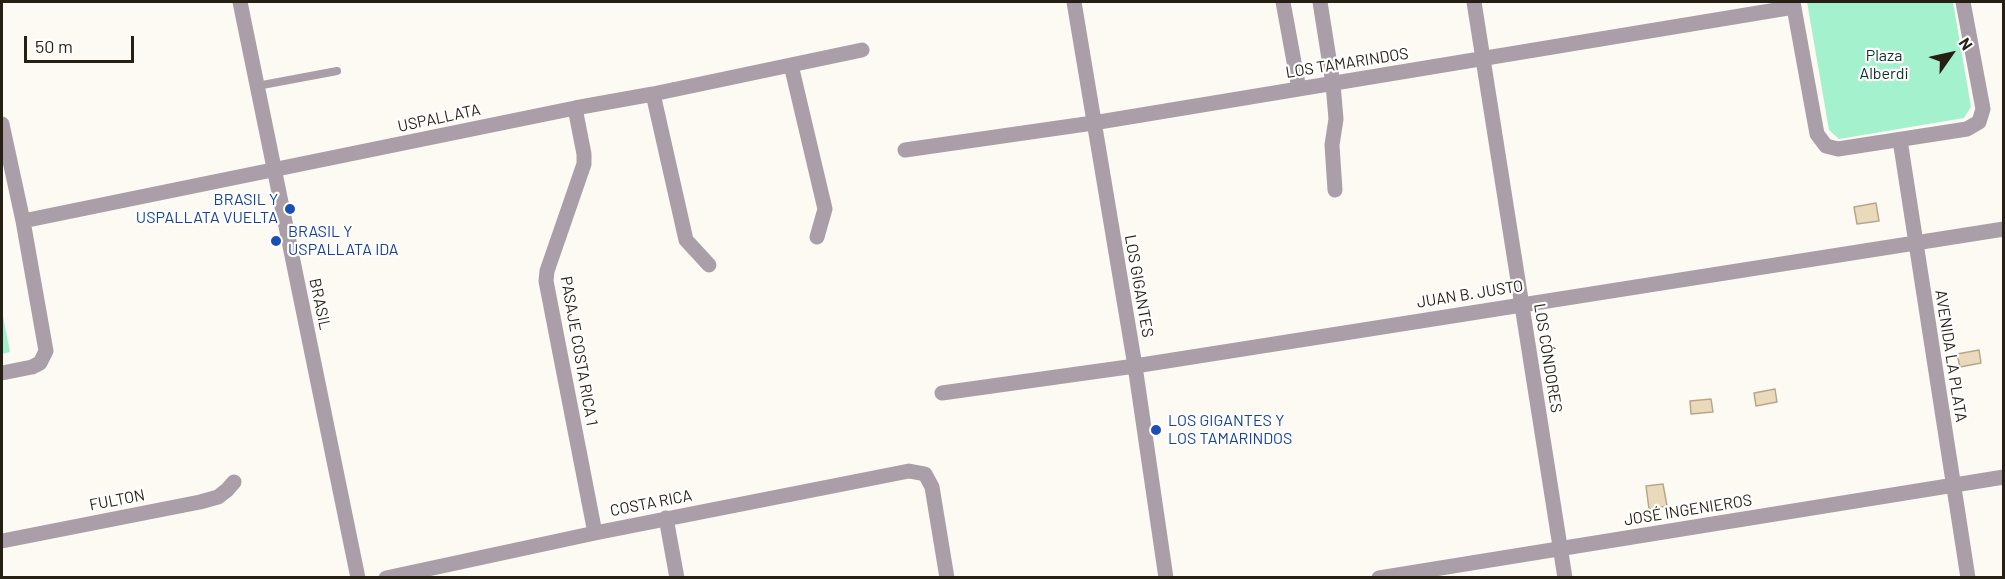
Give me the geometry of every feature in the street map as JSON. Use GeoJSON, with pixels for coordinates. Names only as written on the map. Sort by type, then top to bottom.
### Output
{"type":"FeatureCollection","features":[{"type":"Feature","properties":{"kind":"street","name":"BRASIL"},"geometry":{"type":"LineString","coordinates":[[240,2],[358,578]]}},
{"type":"Feature","properties":{"kind":"street","name":"LOS GIGANTES"},"geometry":{"type":"LineString","coordinates":[[1074,2],[1135,366],[1166,578]]}},
{"type":"Feature","properties":{"kind":"street"},"geometry":{"type":"LineString","coordinates":[[1283,2],[1299,89]]}},
{"type":"Feature","properties":{"kind":"street"},"geometry":{"type":"LineString","coordinates":[[1320,2],[1336,119],[1332,145],[1335,190]]}},
{"type":"Feature","properties":{"kind":"street","name":"LOS CÓNDORES"},"geometry":{"type":"LineString","coordinates":[[1474,2],[1565,578]]}},
{"type":"Feature","properties":{"kind":"street"},"geometry":{"type":"LineString","coordinates":[[1794,4],[1817,134],[1821,141],[1831,149],[1838,149],[1967,129],[1979,122],[1983,109],[1963,2]]}},
{"type":"Feature","properties":{"kind":"street","name":"LOS TAMARINDOS"},"geometry":{"type":"LineString","coordinates":[[905,150],[1093,123],[1482,60],[1794,4]]}},
{"type":"Feature","properties":{"kind":"street","name":"USPALLATA"},"geometry":{"type":"LineString","coordinates":[[23,221],[862,50]]}},
{"type":"Feature","properties":{"kind":"street"},"geometry":{"type":"LineString","coordinates":[[791,65],[825,209],[817,237]]}},
{"type":"Feature","properties":{"kind":"street"},"geometry":{"type":"LineString","coordinates":[[653,94],[686,240],[709,265]]}},
{"type":"Feature","properties":{"kind":"street","name":"PASAJE COSTA RICA 1"},"geometry":{"type":"LineString","coordinates":[[574,108],[584,164],[547,272],[546,281],[595,533]]}},
{"type":"Feature","properties":{"kind":"street"},"geometry":{"type":"LineString","coordinates":[[2,124],[23,221],[46,351],[40,363],[32,367],[2,373]]}},
{"type":"Feature","properties":{"kind":"street","name":"AVENIDA LA PLATA"},"geometry":{"type":"LineString","coordinates":[[1900,140],[1914,242],[1968,578]]}},
{"type":"Feature","properties":{"kind":"street","name":"JUAN B. JUSTO"},"geometry":{"type":"LineString","coordinates":[[942,393],[1135,366],[2004,229]]}},
{"type":"Feature","properties":{"kind":"street","name":"COSTA RICA"},"geometry":{"type":"LineString","coordinates":[[386,578],[666,518],[909,471],[925,474],[932,487],[947,578]]}},
{"type":"Feature","properties":{"kind":"street","name":"JOSÉ INGENIEROS"},"geometry":{"type":"LineString","coordinates":[[1378,578],[2004,477]]}},
{"type":"Feature","properties":{"kind":"street","name":"FULTON"},"geometry":{"type":"LineString","coordinates":[[2,541],[200,502],[218,497],[234,482]]}},
{"type":"Feature","properties":{"kind":"street"},"geometry":{"type":"LineString","coordinates":[[666,518],[677,578]]}},
{"type":"Feature","properties":{"kind":"lane"},"geometry":{"type":"LineString","coordinates":[[257,86],[337,71]]}},
{"type":"Feature","properties":{"kind":"green space","name":"Plaza Alberdi"},"geometry":{"type":"Polygon","coordinates":[[[1807,2],[1953,2],[1971,107],[1964,118],[1839,139],[1829,130],[1807,2]]]}},
{"type":"Feature","properties":{"kind":"green space"},"geometry":{"type":"Polygon","coordinates":[[[2,311],[10,352],[2,354],[2,311]]]}},
{"type":"Feature","properties":{"kind":"building"},"geometry":{"type":"Polygon","coordinates":[[[1876,203],[1879,221],[1857,224],[1854,207],[1876,203]]]}},
{"type":"Feature","properties":{"kind":"building"},"geometry":{"type":"Polygon","coordinates":[[[1979,350],[1981,363],[1960,367],[1957,354],[1979,350]]]}},
{"type":"Feature","properties":{"kind":"building"},"geometry":{"type":"Polygon","coordinates":[[[1775,389],[1777,402],[1756,406],[1754,393],[1775,389]]]}},
{"type":"Feature","properties":{"kind":"building"},"geometry":{"type":"Polygon","coordinates":[[[1711,399],[1713,412],[1691,414],[1690,401],[1711,399]]]}},
{"type":"Feature","properties":{"kind":"building"},"geometry":{"type":"Polygon","coordinates":[[[1663,484],[1667,506],[1649,509],[1646,486],[1663,484]]]}},
{"type":"Feature","properties":{"kind":"place","name":"BRASIL Y USPALLATA VUELTA"},"geometry":{"type":"Point","coordinates":[290,209]}},
{"type":"Feature","properties":{"kind":"place","name":"BRASIL Y USPALLATA IDA"},"geometry":{"type":"Point","coordinates":[276,241]}},
{"type":"Feature","properties":{"kind":"place","name":"LOS GIGANTES Y LOS TAMARINDOS"},"geometry":{"type":"Point","coordinates":[1156,430]}}]}
